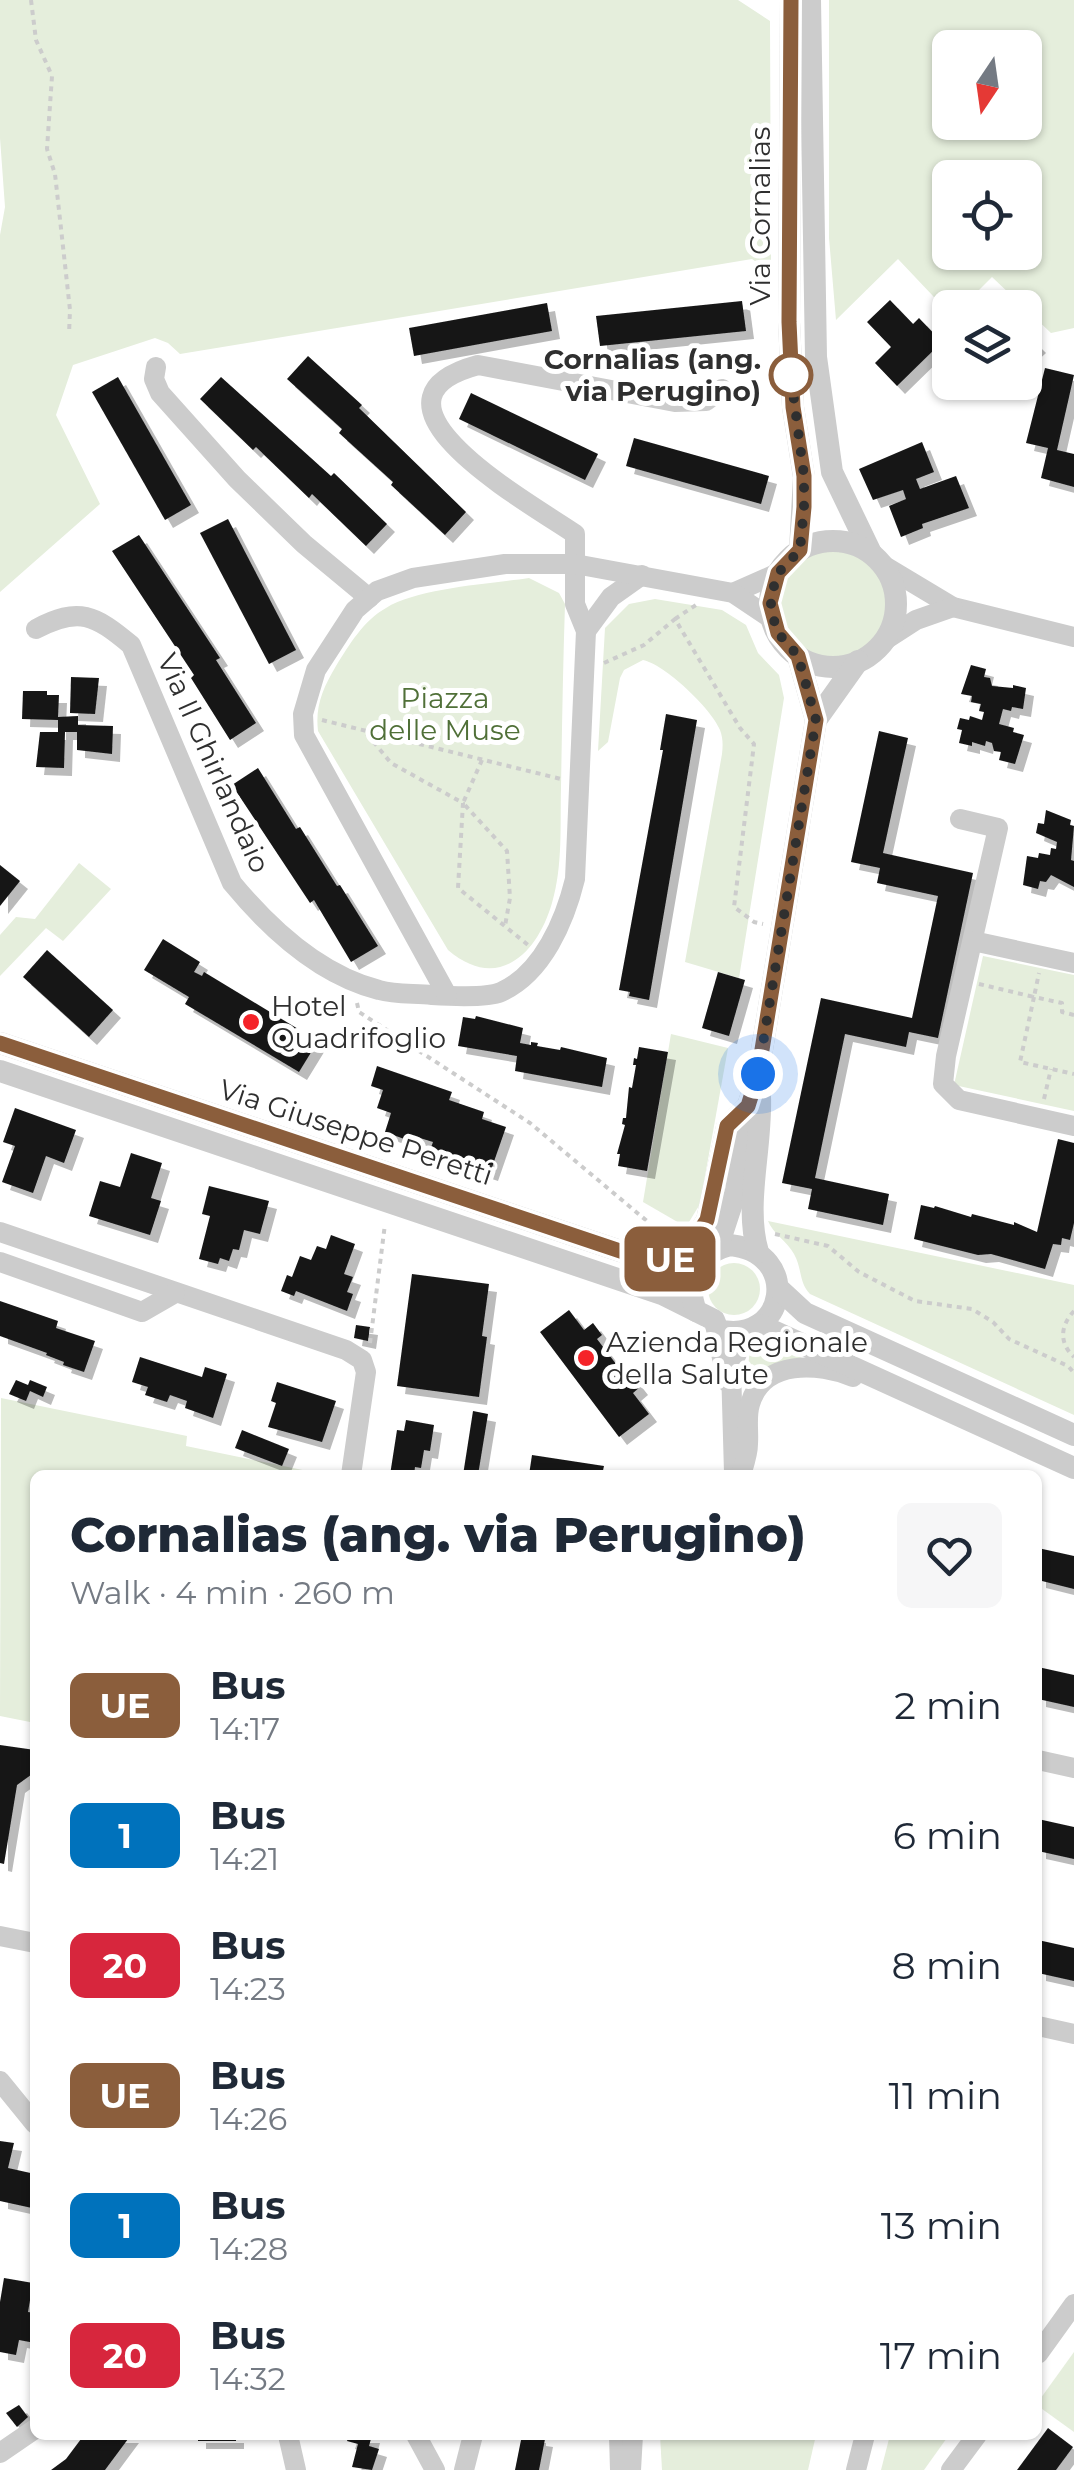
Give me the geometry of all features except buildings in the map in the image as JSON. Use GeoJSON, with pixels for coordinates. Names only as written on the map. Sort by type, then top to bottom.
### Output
{"type":"FeatureCollection","features":[{"type":"Feature","properties":{"kind":"street","name":"Via Cornalias"},"geometry":{"type":"LineString","coordinates":[[792,2],[789,322],[793,407],[804,476],[800,550]]}},
{"type":"Feature","properties":{"kind":"street","name":"Via Cornalias"},"geometry":{"type":"LineString","coordinates":[[792,2],[820,403],[832,472],[877,559]]}},
{"type":"Feature","properties":{"kind":"street"},"geometry":{"type":"LineString","coordinates":[[722,389],[706,400],[676,402],[478,365],[457,371],[438,384],[430,400],[432,416],[443,436],[575,534],[575,564],[576,604],[586,632],[575,880],[567,911],[542,956],[500,993],[447,996],[304,735],[302,714],[316,670],[355,610],[378,591],[413,578],[461,569],[542,562],[575,564],[733,593],[772,618]]}},
{"type":"Feature","properties":{"kind":"street"},"geometry":{"type":"LineString","coordinates":[[156,367],[154,379],[160,393],[237,479],[304,544],[369,598]]}},
{"type":"Feature","properties":{"kind":"street"},"geometry":{"type":"LineString","coordinates":[[733,593],[778,573],[800,550],[836,541],[849,542],[953,607],[1074,637]]}},
{"type":"Feature","properties":{"kind":"street"},"geometry":{"type":"LineString","coordinates":[[877,559],[892,580],[896,606],[885,640]]}},
{"type":"Feature","properties":{"kind":"street"},"geometry":{"type":"LineString","coordinates":[[716,1249],[736,1192],[816,720],[798,656],[782,639],[772,618],[771,596],[778,573]]}},
{"type":"Feature","properties":{"kind":"street"},"geometry":{"type":"LineString","coordinates":[[586,632],[610,598],[642,575]]}},
{"type":"Feature","properties":{"kind":"street"},"geometry":{"type":"LineString","coordinates":[[816,720],[858,662],[916,620],[953,607]]}},
{"type":"Feature","properties":{"kind":"street","name":"Via Il Ghirlandaio"},"geometry":{"type":"LineString","coordinates":[[36,629],[60,616],[81,614],[106,625],[130,644],[232,883],[258,914],[305,953],[356,983],[383,992],[447,996]]}},
{"type":"Feature","properties":{"kind":"street"},"geometry":{"type":"LineString","coordinates":[[798,656],[827,666],[858,662]]}},
{"type":"Feature","properties":{"kind":"street"},"geometry":{"type":"LineString","coordinates":[[960,819],[998,828],[943,1084],[959,1100],[1074,1126]]}},
{"type":"Feature","properties":{"kind":"street"},"geometry":{"type":"LineString","coordinates":[[972,941],[1074,963]]}},
{"type":"Feature","properties":{"kind":"street","name":"Via Giuseppe Peretti"},"geometry":{"type":"LineString","coordinates":[[0,1043],[662,1265],[688,1259]]}},
{"type":"Feature","properties":{"kind":"street","name":"Via Giuseppe Peretti"},"geometry":{"type":"LineString","coordinates":[[0,1070],[662,1294],[705,1315]]}},
{"type":"Feature","properties":{"kind":"street"},"geometry":{"type":"LineString","coordinates":[[758,1074],[761,1124],[751,1228],[764,1242],[778,1288],[806,1313],[1074,1434]]}},
{"type":"Feature","properties":{"kind":"street"},"geometry":{"type":"LineString","coordinates":[[734,1414],[705,1315],[690,1282],[688,1259],[707,1220],[727,1126],[748,1106]]}},
{"type":"Feature","properties":{"kind":"street"},"geometry":{"type":"LineString","coordinates":[[0,1232],[346,1350],[362,1360],[366,1372],[351,1470]]}},
{"type":"Feature","properties":{"kind":"street"},"geometry":{"type":"LineString","coordinates":[[688,1259],[730,1245],[764,1242]]}},
{"type":"Feature","properties":{"kind":"street"},"geometry":{"type":"LineString","coordinates":[[0,1262],[142,1312],[175,1293]]}},
{"type":"Feature","properties":{"kind":"street"},"geometry":{"type":"LineString","coordinates":[[737,1470],[731,1368],[753,1328],[776,1302],[778,1288]]}},
{"type":"Feature","properties":{"kind":"street"},"geometry":{"type":"LineString","coordinates":[[705,1315],[718,1330],[732,1333],[753,1328],[1074,1468]]}},
{"type":"Feature","properties":{"kind":"street"},"geometry":{"type":"LineString","coordinates":[[739,1470],[748,1448],[750,1404],[766,1380],[789,1369],[821,1367],[890,1385]]}},
{"type":"Feature","properties":{"kind":"street"},"geometry":{"type":"LineString","coordinates":[[1042,1761],[1074,1768]]}},
{"type":"Feature","properties":{"kind":"street"},"geometry":{"type":"LineString","coordinates":[[0,1936],[30,1942]]}},
{"type":"Feature","properties":{"kind":"street"},"geometry":{"type":"LineString","coordinates":[[1042,2027],[1074,2034]]}},
{"type":"Feature","properties":{"kind":"street"},"geometry":{"type":"LineString","coordinates":[[0,2080],[30,2118]]}},
{"type":"Feature","properties":{"kind":"street"},"geometry":{"type":"LineString","coordinates":[[1042,2348],[1074,2304]]}},
{"type":"Feature","properties":{"kind":"street"},"geometry":{"type":"LineString","coordinates":[[0,2454],[30,2433]]}},
{"type":"Feature","properties":{"kind":"street"},"geometry":{"type":"LineString","coordinates":[[289,2440],[296,2470]]}},
{"type":"Feature","properties":{"kind":"street"},"geometry":{"type":"LineString","coordinates":[[419,2440],[435,2470]]}},
{"type":"Feature","properties":{"kind":"street"},"geometry":{"type":"LineString","coordinates":[[464,2470],[472,2440]]}},
{"type":"Feature","properties":{"kind":"street"},"geometry":{"type":"LineString","coordinates":[[619,2440],[620,2470]]}},
{"type":"Feature","properties":{"kind":"street"},"geometry":{"type":"LineString","coordinates":[[632,2470],[634,2440]]}},
{"type":"Feature","properties":{"kind":"street"},"geometry":{"type":"LineString","coordinates":[[856,2470],[864,2440]]}},
{"type":"Feature","properties":{"kind":"street"},"geometry":{"type":"LineString","coordinates":[[951,2470],[974,2440]]}},
{"type":"Feature","properties":{"kind":"path"},"geometry":{"type":"LineString","coordinates":[[31,0],[36,40],[52,76],[47,149],[55,174],[70,310],[69,334]]}},
{"type":"Feature","properties":{"kind":"path"},"geometry":{"type":"LineString","coordinates":[[584,664],[596,665],[618,658],[644,645],[675,619],[731,714],[754,744],[734,907],[754,922],[782,930]]}},
{"type":"Feature","properties":{"kind":"path"},"geometry":{"type":"LineString","coordinates":[[302,714],[367,734],[580,783]]}},
{"type":"Feature","properties":{"kind":"path"},"geometry":{"type":"LineString","coordinates":[[367,734],[390,763],[463,803],[507,851],[510,898],[505,926]]}},
{"type":"Feature","properties":{"kind":"path"},"geometry":{"type":"LineString","coordinates":[[482,760],[463,803],[458,888],[542,956]]}},
{"type":"Feature","properties":{"kind":"path"},"geometry":{"type":"LineString","coordinates":[[1041,965],[1020,1062],[1074,1074]]}},
{"type":"Feature","properties":{"kind":"path"},"geometry":{"type":"LineString","coordinates":[[356,983],[359,1012],[530,1123],[688,1259]]}},
{"type":"Feature","properties":{"kind":"path"},"geometry":{"type":"LineString","coordinates":[[974,983],[1062,1003],[1062,1012],[1074,1014]]}},
{"type":"Feature","properties":{"kind":"path"},"geometry":{"type":"LineString","coordinates":[[1042,1106],[1051,1069]]}},
{"type":"Feature","properties":{"kind":"path"},"geometry":{"type":"LineString","coordinates":[[366,1372],[386,1212],[376,1210],[378,1197]]}},
{"type":"Feature","properties":{"kind":"path"},"geometry":{"type":"LineString","coordinates":[[764,1242],[828,1246],[859,1272],[916,1302],[972,1309],[993,1322],[1009,1339],[1073,1369]]}},
{"type":"Feature","properties":{"kind":"path"},"geometry":{"type":"LineString","coordinates":[[1074,1311],[1062,1336],[1064,1346],[1074,1357]]}},
{"type":"Feature","properties":{"kind":"green space"},"geometry":{"type":"Polygon","coordinates":[[[0,0],[738,0],[770,21],[771,272],[752,259],[180,354],[155,338],[73,365],[56,415],[100,504],[0,592],[0,235],[5,207],[0,138],[0,0]]]}},
{"type":"Feature","properties":{"kind":"green space"},"geometry":{"type":"Polygon","coordinates":[[[829,0],[1074,0],[1074,328],[1051,333],[1042,324],[1042,290],[1006,290],[992,277],[979,290],[932,290],[932,295],[898,259],[836,320],[829,238],[829,0]]]}},
{"type":"Feature","properties":{"kind":"green space"},"geometry":{"type":"Polygon","coordinates":[[[833,550],[854,554],[871,566],[883,583],[887,604],[883,625],[871,642],[854,654],[833,658],[812,654],[795,642],[783,625],[779,604],[783,583],[795,566],[812,554],[833,550]]]}},
{"type":"Feature","properties":{"kind":"green space","name":"Piazza delle Muse"},"geometry":{"type":"Polygon","coordinates":[[[529,578],[559,593],[565,604],[558,875],[545,922],[525,952],[513,962],[483,968],[448,950],[318,731],[318,713],[336,666],[378,613],[400,601],[435,591],[529,578]]]}},
{"type":"Feature","properties":{"kind":"green space"},"geometry":{"type":"Polygon","coordinates":[[[655,599],[722,610],[746,625],[758,653],[779,675],[784,698],[739,978],[685,962],[722,754],[722,736],[715,721],[674,678],[643,660],[624,670],[620,678],[608,742],[598,751],[605,628],[629,604],[655,599]]]}},
{"type":"Feature","properties":{"kind":"green space"},"geometry":{"type":"Polygon","coordinates":[[[79,863],[111,889],[63,941],[46,928],[0,976],[0,935],[16,917],[35,919],[79,863]]]}},
{"type":"Feature","properties":{"kind":"green space"},"geometry":{"type":"Polygon","coordinates":[[[983,956],[1074,975],[1074,1111],[954,1085],[983,956]]]}},
{"type":"Feature","properties":{"kind":"green space"},"geometry":{"type":"Polygon","coordinates":[[[671,1034],[728,1048],[700,1204],[689,1222],[681,1224],[643,1202],[671,1034]]]}},
{"type":"Feature","properties":{"kind":"green space"},"geometry":{"type":"Polygon","coordinates":[[[768,1221],[1074,1285],[1074,1415],[810,1294],[794,1254],[768,1221]]]}},
{"type":"Feature","properties":{"kind":"green space"},"geometry":{"type":"Polygon","coordinates":[[[734,1263],[753,1270],[760,1289],[753,1308],[734,1315],[715,1308],[708,1289],[715,1270],[734,1263]]]}},
{"type":"Feature","properties":{"kind":"green space"},"geometry":{"type":"Polygon","coordinates":[[[765,1342],[807,1360],[745,1393],[750,1349],[765,1342]]]}},
{"type":"Feature","properties":{"kind":"green space"},"geometry":{"type":"Polygon","coordinates":[[[1,1398],[187,1436],[186,1446],[303,1470],[30,1470],[30,1722],[0,1716],[1,1398]]]}},
{"type":"Feature","properties":{"kind":"green space"},"geometry":{"type":"Polygon","coordinates":[[[1074,2352],[1074,2432],[1042,2409],[1042,2396],[1074,2352]]]}},
{"type":"Feature","properties":{"kind":"green space"},"geometry":{"type":"Polygon","coordinates":[[[660,2440],[815,2440],[808,2470],[662,2470],[660,2440]]]}},
{"type":"Feature","properties":{"kind":"green space"},"geometry":{"type":"Polygon","coordinates":[[[889,2440],[945,2440],[924,2470],[881,2470],[889,2440]]]}},
{"type":"Feature","properties":{"kind":"bus line","name":"UE"},"geometry":{"type":"LineString","coordinates":[[0,1043],[662,1265],[699,1232],[707,1220],[727,1126],[748,1106],[758,1074],[816,720],[798,656],[778,633],[770,603],[778,573],[800,550],[804,507],[804,476],[790,369],[791,0]]}},
{"type":"Feature","properties":{"kind":"place","name":"Cornalias (ang. via Perugino)"},"geometry":{"type":"Point","coordinates":[791,375]}},
{"type":"Feature","properties":{"kind":"place","name":"Hotel Quadrifoglio"},"geometry":{"type":"Point","coordinates":[251,1022]}},
{"type":"Feature","properties":{"kind":"place","name":"Azienda Regionale della Salute"},"geometry":{"type":"Point","coordinates":[586,1358]}},
{"type":"Feature","properties":{"kind":"route"},"geometry":{"type":"LineString","coordinates":[[758,1074],[816,720],[798,656],[778,633],[771,611],[778,573],[800,550],[804,507],[804,476],[790,369],[791,375]]}}]}
